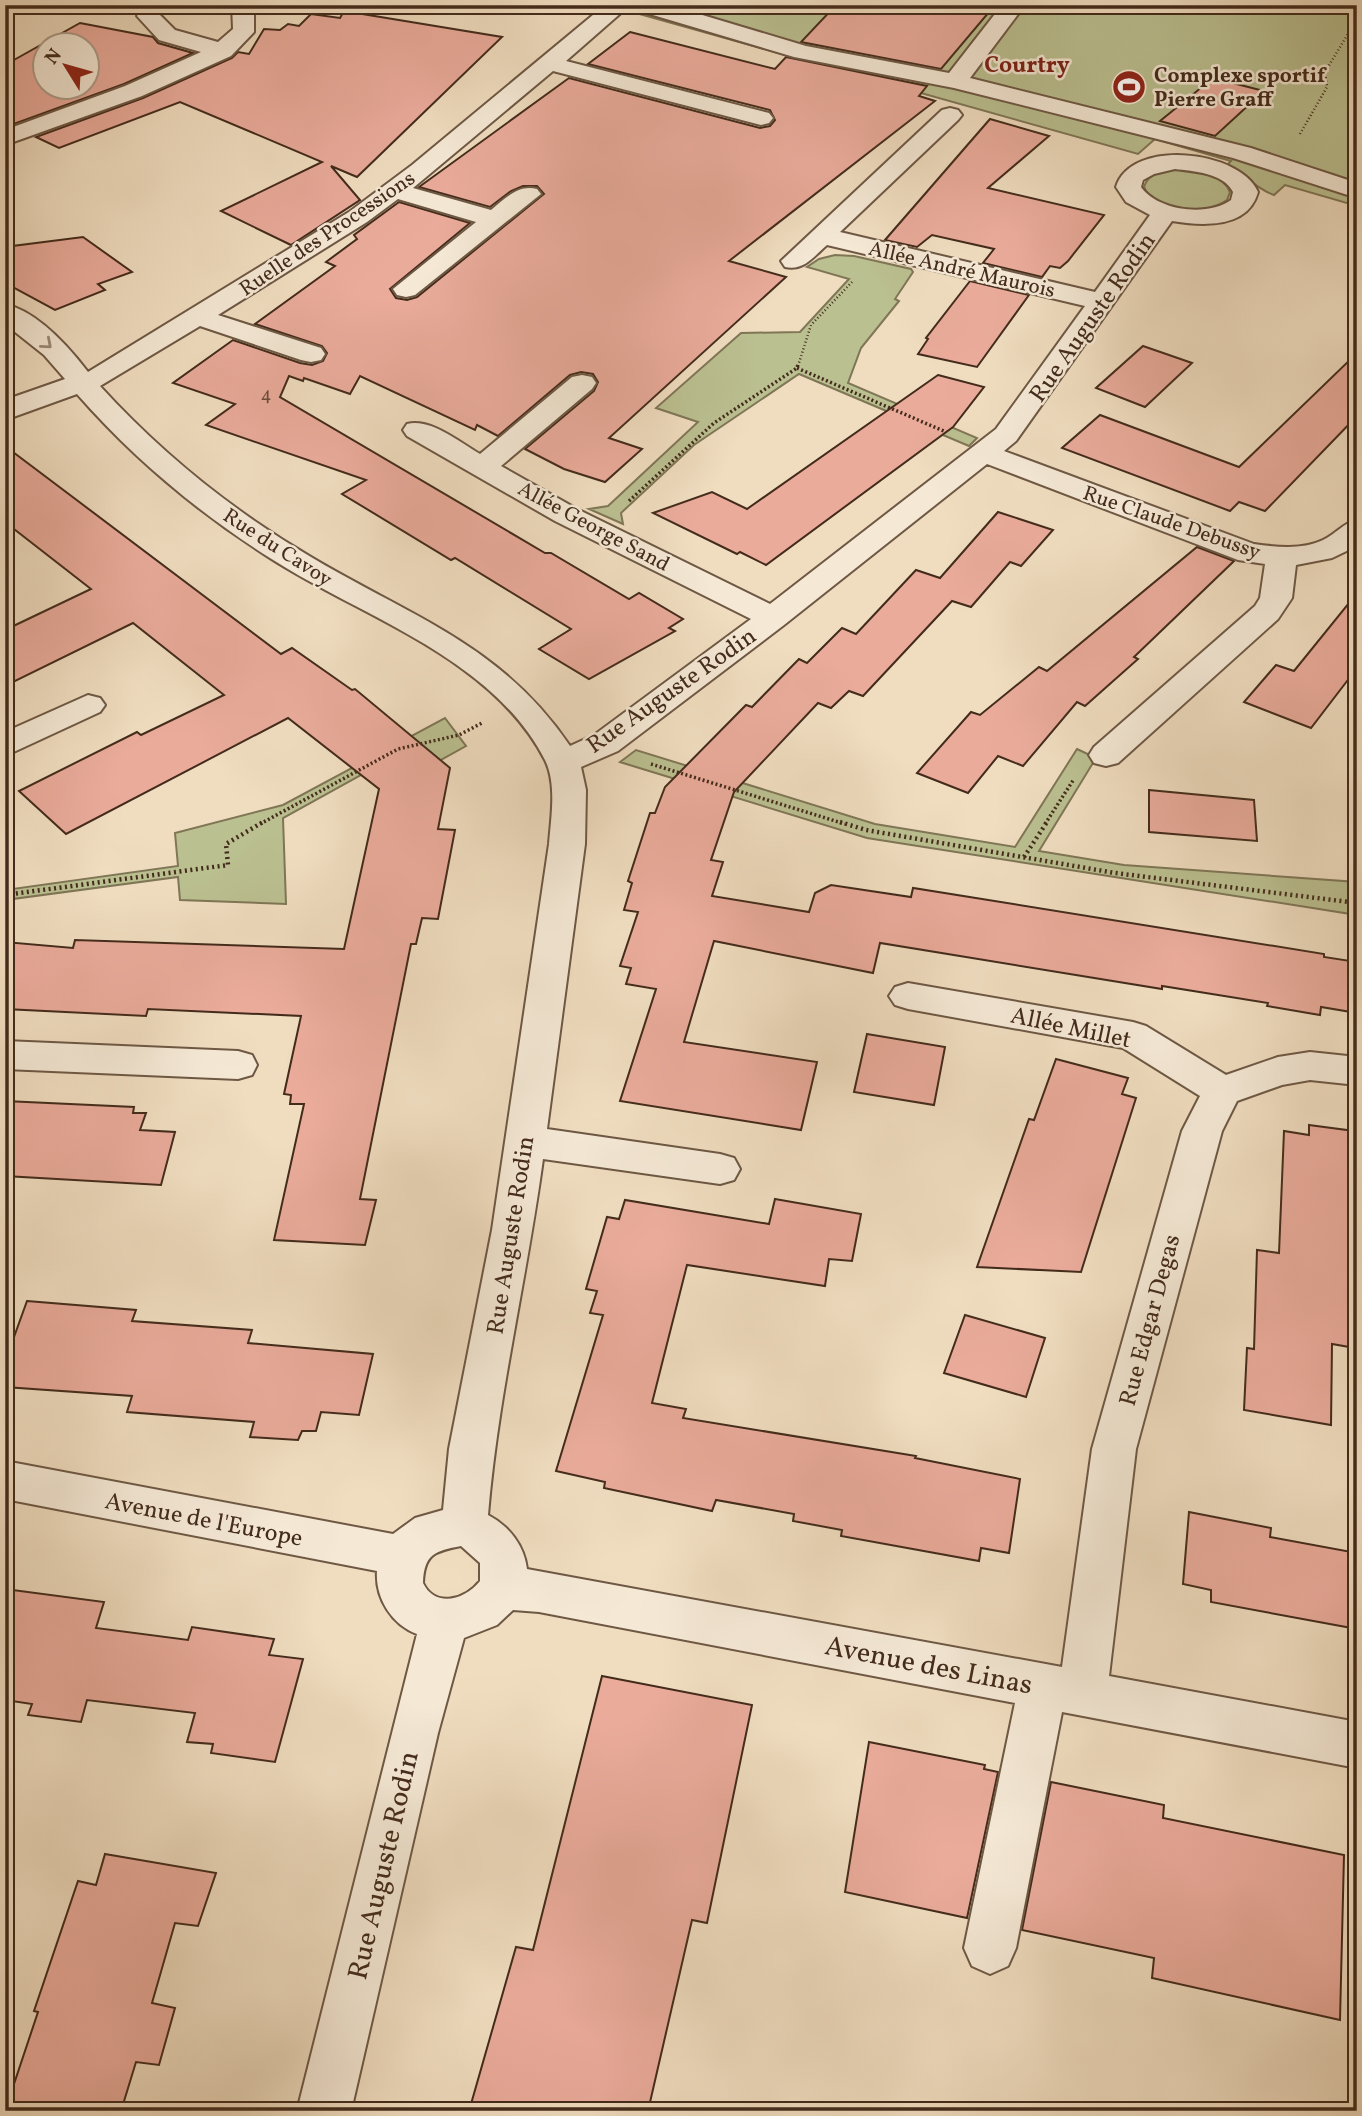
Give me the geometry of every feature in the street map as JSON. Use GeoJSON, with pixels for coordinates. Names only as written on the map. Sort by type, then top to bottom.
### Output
{"type":"FeatureCollection","features":[{"type":"Feature","properties":{"kind":"street"},"geometry":{"type":"LineString","coordinates":[[5,138],[192,67],[223,51],[243,33],[243,5]]}},
{"type":"Feature","properties":{"kind":"street","name":"Ruelle des Processions"},"geometry":{"type":"LineString","coordinates":[[5,412],[19,404],[82,383],[125,362],[396,191],[618,5]]}},
{"type":"Feature","properties":{"kind":"street"},"geometry":{"type":"LineString","coordinates":[[644,5],[802,51],[955,81],[1200,154],[1242,153],[1357,191]]}},
{"type":"Feature","properties":{"kind":"street"},"geometry":{"type":"LineString","coordinates":[[955,81],[1014,5]]}},
{"type":"Feature","properties":{"kind":"street"},"geometry":{"type":"LineString","coordinates":[[148,16],[167,35],[223,51]]}},
{"type":"Feature","properties":{"kind":"street"},"geometry":{"type":"LineString","coordinates":[[548,62],[761,118]]}},
{"type":"Feature","properties":{"kind":"street","name":"Allée André Maurois"},"geometry":{"type":"LineString","coordinates":[[794,261],[950,116]]}},
{"type":"Feature","properties":{"kind":"street","name":"Rue Auguste Rodin"},"geometry":{"type":"LineString","coordinates":[[1200,154],[1240,181],[1245,190],[1244,200],[1230,211],[1204,217],[1164,214],[1136,200],[1130,192],[1129,183],[1134,175],[1151,166],[1200,154]]}},
{"type":"Feature","properties":{"kind":"street"},"geometry":{"type":"LineString","coordinates":[[396,191],[493,219]]}},
{"type":"Feature","properties":{"kind":"street"},"geometry":{"type":"LineString","coordinates":[[406,289],[528,194]]}},
{"type":"Feature","properties":{"kind":"street","name":"Rue Auguste Rodin"},"geometry":{"type":"LineString","coordinates":[[464,1526],[471,1450],[513,1230],[567,844],[569,790],[563,762],[606,743],[986,454],[1022,417],[1164,214]]}},
{"type":"Feature","properties":{"kind":"street","name":"Allée André Maurois"},"geometry":{"type":"LineString","coordinates":[[823,236],[1102,302]]}},
{"type":"Feature","properties":{"kind":"street","name":"Rue du Cavoy"},"geometry":{"type":"LineString","coordinates":[[5,312],[26,325],[61,356],[82,383],[146,449],[235,521],[315,572],[471,659],[520,704],[549,738],[563,762]]}},
{"type":"Feature","properties":{"kind":"street"},"geometry":{"type":"LineString","coordinates":[[198,317],[311,354]]}},
{"type":"Feature","properties":{"kind":"street"},"geometry":{"type":"LineString","coordinates":[[483,466],[582,383]]}},
{"type":"Feature","properties":{"kind":"street","name":"Allée George Sand"},"geometry":{"type":"LineString","coordinates":[[417,430],[597,530],[773,618]]}},
{"type":"Feature","properties":{"kind":"street","name":"Rue Claude Debussy"},"geometry":{"type":"LineString","coordinates":[[986,454],[1250,553],[1281,558],[1313,554],[1339,544],[1357,529]]}},
{"type":"Feature","properties":{"kind":"street"},"geometry":{"type":"LineString","coordinates":[[1106,755],[1267,612],[1276,598],[1281,558]]}},
{"type":"Feature","properties":{"kind":"street"},"geometry":{"type":"LineString","coordinates":[[5,745],[88,705]]}},
{"type":"Feature","properties":{"kind":"street","name":"Allée Millet"},"geometry":{"type":"LineString","coordinates":[[908,996],[1133,1036],[1222,1091]]}},
{"type":"Feature","properties":{"kind":"street"},"geometry":{"type":"LineString","coordinates":[[5,1055],[239,1065]]}},
{"type":"Feature","properties":{"kind":"street"},"geometry":{"type":"LineString","coordinates":[[1222,1091],[1278,1071],[1310,1066],[1357,1071]]}},
{"type":"Feature","properties":{"kind":"street","name":"Rue Edgar Degas"},"geometry":{"type":"LineString","coordinates":[[990,1948],[1063,1689],[1114,1449],[1202,1131],[1222,1091]]}},
{"type":"Feature","properties":{"kind":"street"},"geometry":{"type":"LineString","coordinates":[[526,1141],[720,1168]]}},
{"type":"Feature","properties":{"kind":"street","name":"Avenue de l'Europe"},"geometry":{"type":"LineString","coordinates":[[5,1480],[403,1556]]}},
{"type":"Feature","properties":{"kind":"street"},"geometry":{"type":"LineString","coordinates":[[464,1526],[481,1532],[494,1542],[502,1556],[505,1572],[501,1588],[491,1603],[477,1613],[459,1620],[426,1617],[412,1609],[403,1598],[398,1584],[398,1570],[403,1556],[413,1542],[428,1532],[445,1527],[464,1526]]}},
{"type":"Feature","properties":{"kind":"street","name":"Avenue des Linas"},"geometry":{"type":"LineString","coordinates":[[501,1588],[539,1591],[1063,1689],[1351,1751]]}},
{"type":"Feature","properties":{"kind":"street","name":"Rue Auguste Rodin"},"geometry":{"type":"LineString","coordinates":[[324,2111],[414,1733],[440,1638],[441,1620]]}},
{"type":"Feature","properties":{"kind":"path"},"geometry":{"type":"LineString","coordinates":[[1242,153],[1276,151],[1296,142],[1327,86],[1325,72],[1357,19]]}},
{"type":"Feature","properties":{"kind":"path"},"geometry":{"type":"LineString","coordinates":[[597,530],[714,423],[797,368],[811,325],[881,250]]}},
{"type":"Feature","properties":{"kind":"path"},"geometry":{"type":"LineString","coordinates":[[797,368],[972,443],[986,454]]}},
{"type":"Feature","properties":{"kind":"path"},"geometry":{"type":"LineString","coordinates":[[5,895],[228,865],[226,844],[230,840],[398,749],[459,735],[520,704]]}},
{"type":"Feature","properties":{"kind":"path"},"geometry":{"type":"LineString","coordinates":[[606,743],[628,757],[866,830],[1115,873],[1357,903]]}},
{"type":"Feature","properties":{"kind":"path"},"geometry":{"type":"LineString","coordinates":[[1024,858],[1087,758],[1106,755]]}},
{"type":"Feature","properties":{"kind":"green space","name":"Complexe sportif Pierre Graff"},"geometry":{"type":"Polygon","coordinates":[[[646,5],[1357,5],[1357,206],[1285,185],[1274,195],[1227,165],[1231,161],[1155,139],[1138,154],[636,13],[646,5]]]}},
{"type":"Feature","properties":{"kind":"green space"},"geometry":{"type":"Polygon","coordinates":[[[1178,169],[1215,177],[1230,192],[1227,200],[1206,208],[1182,210],[1159,203],[1150,196],[1144,187],[1149,178],[1158,173],[1178,169]]]}},
{"type":"Feature","properties":{"kind":"green space"},"geometry":{"type":"Polygon","coordinates":[[[835,255],[854,256],[911,269],[913,272],[895,299],[899,301],[861,348],[848,383],[977,438],[969,446],[799,374],[694,445],[621,513],[623,524],[589,509],[608,506],[698,422],[656,408],[741,333],[800,332],[849,279],[807,267],[819,259],[835,255]]]}},
{"type":"Feature","properties":{"kind":"green space"},"geometry":{"type":"Polygon","coordinates":[[[445,718],[466,746],[421,771],[399,754],[283,818],[286,904],[180,900],[178,877],[5,900],[5,890],[178,866],[175,833],[283,805],[445,718]]]}},
{"type":"Feature","properties":{"kind":"green space"},"geometry":{"type":"Polygon","coordinates":[[[1077,749],[1096,758],[1039,851],[1124,865],[1357,882],[1357,915],[867,838],[620,762],[636,750],[875,824],[1015,847],[1077,749]]]}},
{"type":"Feature","properties":{"kind":"building"},"geometry":{"type":"Polygon","coordinates":[[[836,5],[995,5],[941,69],[801,42],[836,5]]]}},
{"type":"Feature","properties":{"kind":"building"},"geometry":{"type":"Polygon","coordinates":[[[344,11],[502,37],[357,177],[331,166],[360,200],[291,245],[221,211],[322,162],[180,102],[59,148],[36,137],[143,98],[232,58],[238,52],[249,54],[264,29],[280,30],[288,24],[299,26],[311,14],[340,18],[344,11]]]}},
{"type":"Feature","properties":{"kind":"building"},"geometry":{"type":"Polygon","coordinates":[[[80,23],[153,37],[158,43],[193,53],[102,92],[102,32],[64,32],[80,23]]]}},
{"type":"Feature","properties":{"kind":"building"},"geometry":{"type":"Polygon","coordinates":[[[630,32],[775,69],[786,57],[927,86],[919,96],[935,101],[729,261],[786,277],[609,438],[642,449],[605,482],[564,469],[525,449],[594,391],[598,382],[593,374],[581,372],[570,375],[498,436],[477,425],[475,430],[360,376],[350,394],[304,378],[303,381],[289,376],[280,397],[545,553],[551,553],[629,599],[639,593],[683,619],[669,628],[675,631],[589,679],[539,649],[571,629],[455,558],[451,560],[342,494],[366,480],[206,425],[235,404],[173,383],[233,340],[300,363],[312,365],[323,361],[327,353],[322,346],[255,324],[335,266],[326,262],[357,239],[354,235],[399,202],[470,223],[390,289],[396,298],[407,300],[417,297],[544,194],[537,186],[523,186],[511,191],[490,207],[419,187],[569,78],[760,128],[770,126],[775,120],[770,110],[588,64],[630,32]]]}},
{"type":"Feature","properties":{"kind":"building"},"geometry":{"type":"Polygon","coordinates":[[[32,50],[32,102],[74,102],[11,125],[5,122],[5,65],[32,50]]]}},
{"type":"Feature","properties":{"kind":"building"},"geometry":{"type":"Polygon","coordinates":[[[1213,78],[1264,91],[1215,136],[1160,121],[1213,78]]]}},
{"type":"Feature","properties":{"kind":"building"},"geometry":{"type":"Polygon","coordinates":[[[990,119],[1049,136],[988,188],[1104,215],[1068,261],[1060,268],[1050,266],[1042,277],[983,263],[994,249],[932,235],[917,247],[885,240],[990,119]]]}},
{"type":"Feature","properties":{"kind":"building"},"geometry":{"type":"Polygon","coordinates":[[[83,237],[132,272],[98,284],[105,290],[55,310],[5,283],[5,247],[83,237]]]}},
{"type":"Feature","properties":{"kind":"building"},"geometry":{"type":"Polygon","coordinates":[[[970,281],[1029,295],[977,367],[918,354],[928,339],[926,338],[970,281]]]}},
{"type":"Feature","properties":{"kind":"building"},"geometry":{"type":"Polygon","coordinates":[[[1143,346],[1192,363],[1145,407],[1096,388],[1143,346]]]}},
{"type":"Feature","properties":{"kind":"building"},"geometry":{"type":"Polygon","coordinates":[[[1357,353],[1357,416],[1265,511],[1239,502],[1230,511],[1062,448],[1100,415],[1239,467],[1357,353]]]}},
{"type":"Feature","properties":{"kind":"building"},"geometry":{"type":"Polygon","coordinates":[[[938,375],[984,387],[953,427],[766,565],[740,552],[737,554],[653,513],[712,492],[747,509],[938,375]]]}},
{"type":"Feature","properties":{"kind":"building"},"geometry":{"type":"Polygon","coordinates":[[[5,446],[281,654],[292,648],[352,690],[355,689],[450,768],[438,829],[455,830],[438,919],[422,918],[416,944],[411,944],[360,1199],[376,1200],[365,1245],[274,1240],[304,1104],[290,1104],[291,1095],[284,1094],[301,1016],[148,1009],[146,1016],[5,1009],[5,942],[73,948],[75,940],[344,949],[379,789],[288,718],[66,834],[19,791],[137,732],[141,735],[224,695],[133,623],[5,686],[5,630],[91,589],[5,522],[5,446]]]}},
{"type":"Feature","properties":{"kind":"building"},"geometry":{"type":"Polygon","coordinates":[[[998,512],[1053,530],[1021,566],[1010,562],[971,607],[952,601],[863,696],[849,691],[831,708],[818,703],[734,792],[711,860],[723,862],[712,896],[809,912],[815,893],[831,885],[911,897],[913,888],[1324,954],[1324,957],[1357,962],[1357,1013],[1321,1007],[1320,1015],[1267,1006],[1268,1003],[1162,986],[1162,989],[880,943],[873,973],[714,941],[684,1042],[817,1062],[801,1130],[620,1101],[656,989],[626,984],[631,968],[620,966],[638,912],[624,910],[632,883],[628,881],[650,813],[655,813],[665,787],[746,705],[752,707],[799,659],[807,663],[842,628],[856,634],[916,570],[940,578],[998,512]]]}},
{"type":"Feature","properties":{"kind":"building"},"geometry":{"type":"Polygon","coordinates":[[[1197,547],[1234,561],[1134,657],[1138,659],[1085,706],[1077,702],[1023,766],[998,756],[968,793],[917,773],[971,712],[980,715],[1039,667],[1047,671],[1197,547]]]}},
{"type":"Feature","properties":{"kind":"building"},"geometry":{"type":"Polygon","coordinates":[[[1357,593],[1357,668],[1311,728],[1244,702],[1276,665],[1294,671],[1357,593]]]}},
{"type":"Feature","properties":{"kind":"building"},"geometry":{"type":"Polygon","coordinates":[[[1149,790],[1254,800],[1257,841],[1149,832],[1149,790]]]}},
{"type":"Feature","properties":{"kind":"building"},"geometry":{"type":"Polygon","coordinates":[[[867,1034],[945,1047],[934,1105],[854,1092],[867,1034]]]}},
{"type":"Feature","properties":{"kind":"building"},"geometry":{"type":"Polygon","coordinates":[[[1056,1059],[1128,1078],[1122,1094],[1136,1098],[1081,1272],[977,1267],[1029,1119],[1034,1120],[1056,1059]]]}},
{"type":"Feature","properties":{"kind":"building"},"geometry":{"type":"Polygon","coordinates":[[[5,1101],[134,1107],[133,1113],[146,1113],[140,1130],[175,1132],[161,1185],[5,1176],[5,1101]]]}},
{"type":"Feature","properties":{"kind":"building"},"geometry":{"type":"Polygon","coordinates":[[[1309,1125],[1354,1131],[1354,1135],[1357,1135],[1355,1348],[1332,1344],[1331,1425],[1244,1410],[1247,1348],[1254,1349],[1257,1250],[1279,1253],[1284,1131],[1309,1135],[1309,1125]]]}},
{"type":"Feature","properties":{"kind":"building"},"geometry":{"type":"Polygon","coordinates":[[[775,1199],[861,1214],[852,1261],[829,1259],[825,1286],[687,1265],[652,1403],[686,1409],[683,1418],[916,1456],[915,1458],[1020,1479],[1009,1553],[981,1548],[979,1561],[841,1536],[842,1530],[793,1521],[794,1514],[716,1500],[712,1511],[604,1488],[605,1482],[556,1471],[603,1315],[590,1313],[597,1291],[586,1289],[607,1217],[619,1219],[625,1200],[769,1224],[775,1199]]]}},
{"type":"Feature","properties":{"kind":"building"},"geometry":{"type":"Polygon","coordinates":[[[27,1301],[136,1310],[132,1321],[252,1330],[248,1343],[373,1354],[359,1415],[321,1412],[316,1431],[302,1431],[298,1440],[250,1437],[254,1422],[127,1412],[132,1396],[5,1387],[5,1362],[27,1301]]]}},
{"type":"Feature","properties":{"kind":"building"},"geometry":{"type":"Polygon","coordinates":[[[965,1315],[1045,1338],[1026,1397],[944,1373],[965,1315]]]}},
{"type":"Feature","properties":{"kind":"building"},"geometry":{"type":"Polygon","coordinates":[[[1189,1512],[1271,1528],[1270,1537],[1357,1553],[1357,1629],[1211,1602],[1211,1590],[1183,1584],[1189,1512]]]}},
{"type":"Feature","properties":{"kind":"building"},"geometry":{"type":"Polygon","coordinates":[[[5,1589],[104,1602],[96,1628],[188,1640],[192,1627],[274,1639],[269,1655],[303,1659],[275,1762],[211,1753],[213,1744],[187,1742],[195,1713],[87,1700],[81,1722],[28,1715],[32,1704],[5,1700],[5,1589]]]}},
{"type":"Feature","properties":{"kind":"building"},"geometry":{"type":"Polygon","coordinates":[[[602,1676],[752,1705],[707,1923],[692,1920],[648,2111],[469,2111],[516,1947],[533,1950],[602,1676]]]}},
{"type":"Feature","properties":{"kind":"building"},"geometry":{"type":"Polygon","coordinates":[[[869,1742],[985,1765],[984,1769],[998,1772],[967,1918],[845,1892],[869,1742]]]}},
{"type":"Feature","properties":{"kind":"building"},"geometry":{"type":"Polygon","coordinates":[[[1051,1782],[1164,1805],[1163,1818],[1344,1855],[1340,2020],[1152,1978],[1154,1958],[1022,1930],[1051,1782]]]}},
{"type":"Feature","properties":{"kind":"building"},"geometry":{"type":"Polygon","coordinates":[[[105,1854],[216,1873],[198,1926],[175,1923],[152,2003],[175,2008],[159,2065],[136,2062],[121,2111],[5,2111],[38,2012],[34,2011],[78,1881],[96,1885],[105,1854]]]}},
{"type":"Feature","properties":{"kind":"place","name":"Complexe sportif Pierre Graff"},"geometry":{"type":"Point","coordinates":[1129,87]}},
{"type":"Feature","properties":{"kind":"district","name":"Courtry"},"geometry":{"type":"Point","coordinates":[1027,64]}}]}
